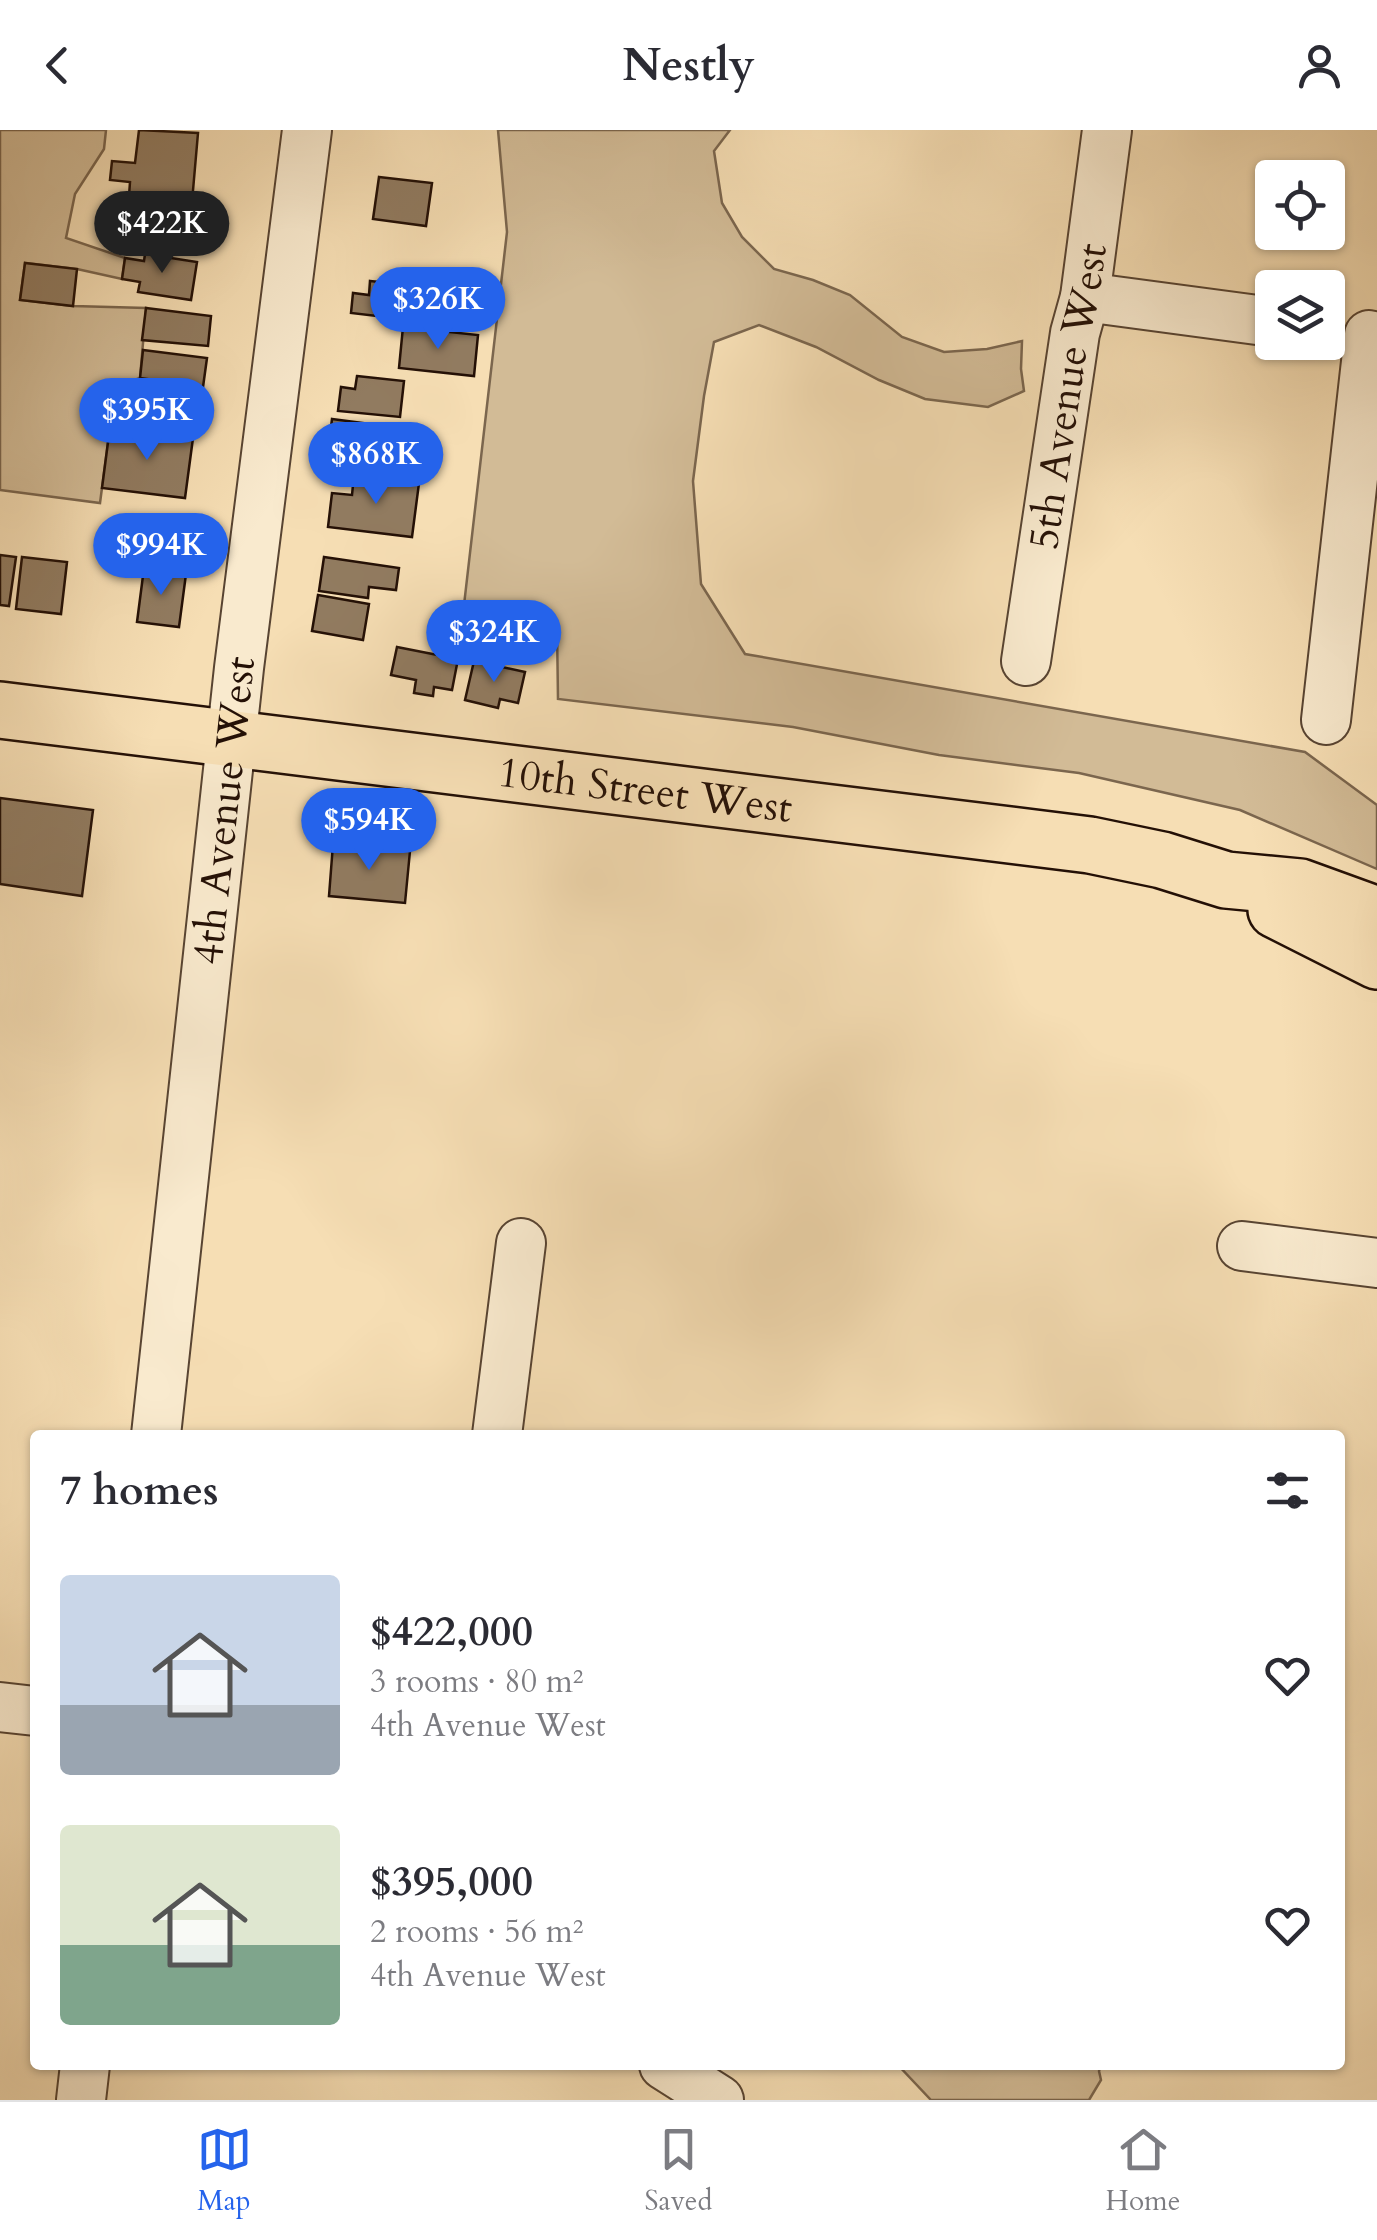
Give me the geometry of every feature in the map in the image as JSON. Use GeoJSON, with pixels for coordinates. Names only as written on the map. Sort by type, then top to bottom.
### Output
{"type":"FeatureCollection","features":[{"type":"Feature","properties":{"kind":"main road","name":"10th Street West"},"geometry":{"type":"LineString","coordinates":[[0,710],[1090,845],[1162,860],[1226,880],[1300,887],[1377,915]]}},
{"type":"Feature","properties":{"kind":"main road","name":"10th Street West"},"geometry":{"type":"LineString","coordinates":[[1226,880],[1377,961]]}},
{"type":"Feature","properties":{"kind":"street","name":"4th Avenue West"},"geometry":{"type":"LineString","coordinates":[[157,1430],[231,738],[306,130]]}},
{"type":"Feature","properties":{"kind":"street","name":"5th Avenue West"},"geometry":{"type":"LineString","coordinates":[[1026,661],[1075,333],[1086,296],[1107,130]]}},
{"type":"Feature","properties":{"kind":"street"},"geometry":{"type":"LineString","coordinates":[[1086,296],[1255,320]]}},
{"type":"Feature","properties":{"kind":"street"},"geometry":{"type":"LineString","coordinates":[[1326,720],[1358,333]]}},
{"type":"Feature","properties":{"kind":"street"},"geometry":{"type":"LineString","coordinates":[[499,1430],[521,1243]]}},
{"type":"Feature","properties":{"kind":"street"},"geometry":{"type":"LineString","coordinates":[[1242,1246],[1377,1263]]}},
{"type":"Feature","properties":{"kind":"street"},"geometry":{"type":"LineString","coordinates":[[0,1707],[30,1710]]}},
{"type":"Feature","properties":{"kind":"street"},"geometry":{"type":"LineString","coordinates":[[81,2100],[84,2070]]}},
{"type":"Feature","properties":{"kind":"street"},"geometry":{"type":"LineString","coordinates":[[672,2070],[719,2100]]}},
{"type":"Feature","properties":{"kind":"shaded area"},"geometry":{"type":"Polygon","coordinates":[[[0,130],[106,130],[104,149],[75,194],[66,238],[125,258],[122,279],[25,263],[20,300],[146,308],[140,378],[126,383],[122,411],[110,427],[100,503],[0,490],[0,130]]]}},
{"type":"Feature","properties":{"kind":"shaded area"},"geometry":{"type":"Polygon","coordinates":[[[498,130],[730,130],[714,151],[722,203],[742,237],[774,269],[850,295],[902,337],[944,352],[987,349],[1022,341],[1024,391],[988,407],[925,399],[816,347],[759,325],[714,342],[693,481],[701,584],[745,654],[1305,752],[1377,805],[1377,869],[1240,810],[1079,773],[939,755],[793,727],[558,699],[557,627],[464,605],[507,232],[498,130]]]}},
{"type":"Feature","properties":{"kind":"shaded area"},"geometry":{"type":"Polygon","coordinates":[[[903,2070],[1099,2070],[1101,2080],[1089,2100],[931,2100],[903,2070]]]}},
{"type":"Feature","properties":{"kind":"building"},"geometry":{"type":"Polygon","coordinates":[[[139,130],[198,133],[192,202],[129,196],[130,182],[110,180],[112,161],[135,163],[139,130]]]}},
{"type":"Feature","properties":{"kind":"building"},"geometry":{"type":"Polygon","coordinates":[[[379,177],[432,183],[426,226],[373,219],[379,177]]]}},
{"type":"Feature","properties":{"kind":"building"},"geometry":{"type":"Polygon","coordinates":[[[133,205],[214,217],[212,233],[199,231],[195,253],[145,246],[147,235],[129,232],[133,205]]]}},
{"type":"Feature","properties":{"kind":"building"},"geometry":{"type":"Polygon","coordinates":[[[145,254],[197,262],[191,300],[138,292],[140,282],[122,279],[125,258],[144,261],[145,254]]]}},
{"type":"Feature","properties":{"kind":"building"},"geometry":{"type":"Polygon","coordinates":[[[25,263],[77,269],[73,306],[20,300],[25,263]]]}},
{"type":"Feature","properties":{"kind":"building"},"geometry":{"type":"Polygon","coordinates":[[[370,281],[437,288],[435,306],[448,308],[446,324],[351,313],[353,293],[369,295],[370,281]]]}},
{"type":"Feature","properties":{"kind":"building"},"geometry":{"type":"Polygon","coordinates":[[[146,308],[211,316],[208,346],[142,340],[146,308]]]}},
{"type":"Feature","properties":{"kind":"building"},"geometry":{"type":"Polygon","coordinates":[[[403,327],[478,335],[474,376],[399,368],[403,327]]]}},
{"type":"Feature","properties":{"kind":"building"},"geometry":{"type":"Polygon","coordinates":[[[143,350],[207,358],[203,387],[140,378],[143,350]]]}},
{"type":"Feature","properties":{"kind":"building"},"geometry":{"type":"Polygon","coordinates":[[[357,376],[404,381],[400,417],[338,411],[341,387],[355,389],[357,376]]]}},
{"type":"Feature","properties":{"kind":"building"},"geometry":{"type":"Polygon","coordinates":[[[126,382],[199,393],[194,421],[122,411],[126,382]]]}},
{"type":"Feature","properties":{"kind":"building"},"geometry":{"type":"Polygon","coordinates":[[[332,419],[409,429],[404,470],[327,460],[332,419]]]}},
{"type":"Feature","properties":{"kind":"building"},"geometry":{"type":"Polygon","coordinates":[[[110,427],[193,438],[185,498],[102,488],[110,427]]]}},
{"type":"Feature","properties":{"kind":"building"},"geometry":{"type":"Polygon","coordinates":[[[354,475],[419,483],[412,537],[328,527],[332,493],[352,495],[354,475]]]}},
{"type":"Feature","properties":{"kind":"building"},"geometry":{"type":"Polygon","coordinates":[[[165,516],[204,519],[201,539],[162,534],[165,516]]]}},
{"type":"Feature","properties":{"kind":"building"},"geometry":{"type":"Polygon","coordinates":[[[0,555],[16,557],[9,606],[0,605],[0,555]]]}},
{"type":"Feature","properties":{"kind":"building"},"geometry":{"type":"Polygon","coordinates":[[[22,557],[67,562],[61,614],[16,609],[22,557]]]}},
{"type":"Feature","properties":{"kind":"building"},"geometry":{"type":"Polygon","coordinates":[[[324,557],[399,568],[396,590],[369,587],[368,598],[319,591],[324,557]]]}},
{"type":"Feature","properties":{"kind":"building"},"geometry":{"type":"Polygon","coordinates":[[[144,568],[186,574],[179,627],[137,622],[144,568]]]}},
{"type":"Feature","properties":{"kind":"building"},"geometry":{"type":"Polygon","coordinates":[[[318,595],[369,604],[363,640],[312,631],[318,595]]]}},
{"type":"Feature","properties":{"kind":"building"},"geometry":{"type":"Polygon","coordinates":[[[397,647],[458,659],[452,690],[434,687],[433,696],[414,693],[416,680],[391,675],[397,647]]]}},
{"type":"Feature","properties":{"kind":"building"},"geometry":{"type":"Polygon","coordinates":[[[474,661],[525,672],[518,703],[500,699],[498,708],[465,700],[474,661]]]}},
{"type":"Feature","properties":{"kind":"building"},"geometry":{"type":"Polygon","coordinates":[[[0,798],[93,810],[82,896],[0,884],[0,798]]]}},
{"type":"Feature","properties":{"kind":"building"},"geometry":{"type":"Polygon","coordinates":[[[333,844],[410,851],[405,903],[329,896],[333,844]]]}}]}
